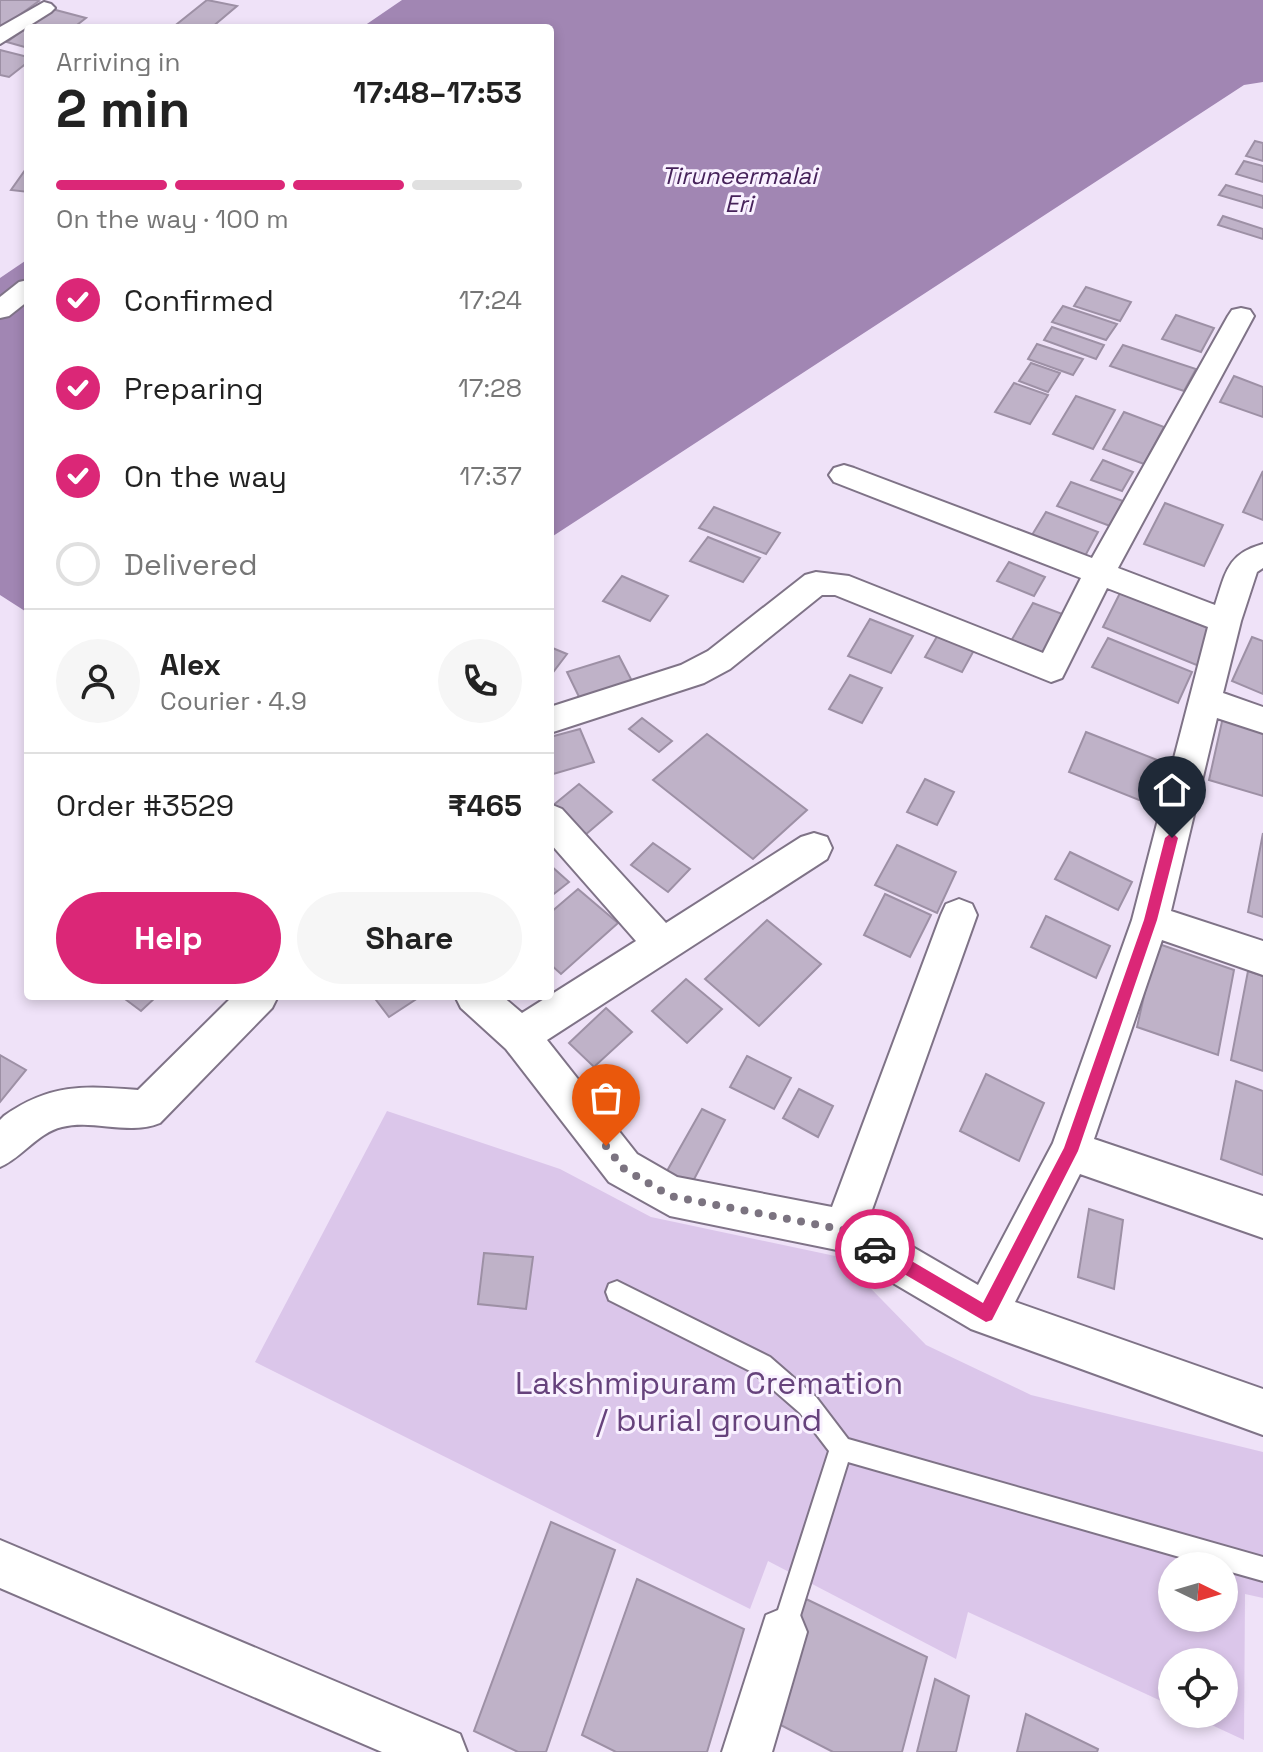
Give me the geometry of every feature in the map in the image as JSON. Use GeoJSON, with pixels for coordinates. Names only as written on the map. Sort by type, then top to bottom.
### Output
{"type":"FeatureCollection","features":[{"type":"Feature","properties":{"kind":"street"},"geometry":{"type":"LineString","coordinates":[[0,37],[44,8]]}},
{"type":"Feature","properties":{"kind":"street"},"geometry":{"type":"LineString","coordinates":[[0,310],[24,291]]}},
{"type":"Feature","properties":{"kind":"street"},"geometry":{"type":"LineString","coordinates":[[554,719],[692,674],[719,660],[816,583],[838,584],[1051,669],[1100,572],[1241,316]]}},
{"type":"Feature","properties":{"kind":"street"},"geometry":{"type":"LineString","coordinates":[[844,475],[1225,621]]}},
{"type":"Feature","properties":{"kind":"street"},"geometry":{"type":"LineString","coordinates":[[986,1314],[1070,1151],[1150,920],[1225,621],[1244,566],[1263,555]]}},
{"type":"Feature","properties":{"kind":"street"},"geometry":{"type":"LineString","coordinates":[[1207,701],[1263,720]]}},
{"type":"Feature","properties":{"kind":"street"},"geometry":{"type":"LineString","coordinates":[[554,823],[663,945]]}},
{"type":"Feature","properties":{"kind":"street"},"geometry":{"type":"LineString","coordinates":[[520,1036],[814,848]]}},
{"type":"Feature","properties":{"kind":"street"},"geometry":{"type":"LineString","coordinates":[[844,1230],[959,915]]}},
{"type":"Feature","properties":{"kind":"street"},"geometry":{"type":"LineString","coordinates":[[1150,920],[1263,958]]}},
{"type":"Feature","properties":{"kind":"street"},"geometry":{"type":"LineString","coordinates":[[0,1147],[25,1121],[66,1104],[146,1110],[255,1000]]}},
{"type":"Feature","properties":{"kind":"street"},"geometry":{"type":"LineString","coordinates":[[479,1000],[520,1036],[623,1168],[670,1196],[844,1230],[986,1314],[1263,1412]]}},
{"type":"Feature","properties":{"kind":"street"},"geometry":{"type":"LineString","coordinates":[[1070,1151],[1263,1217]]}},
{"type":"Feature","properties":{"kind":"street"},"geometry":{"type":"LineString","coordinates":[[0,1564],[442,1752]]}},
{"type":"Feature","properties":{"kind":"street"},"geometry":{"type":"LineString","coordinates":[[747,1752],[783,1632]]}},
{"type":"Feature","properties":{"kind":"lane"},"geometry":{"type":"LineString","coordinates":[[617,1292],[762,1365],[808,1405],[841,1448],[1263,1569]]}},
{"type":"Feature","properties":{"kind":"lane"},"geometry":{"type":"LineString","coordinates":[[783,1632],[841,1448]]}},
{"type":"Feature","properties":{"kind":"green space","name":"Lakshmipuram Cremation / burial ground"},"geometry":{"type":"Polygon","coordinates":[[[387,1111],[560,1169],[651,1217],[840,1257],[926,1345],[1031,1395],[1263,1452],[1263,1598],[1245,1594],[1244,1740],[1218,1728],[1238,1728],[1238,1648],[1158,1648],[1158,1700],[968,1612],[956,1659],[768,1561],[750,1609],[255,1362],[387,1111]]]}},
{"type":"Feature","properties":{"kind":"water","name":"Tiruneermalai Eri"},"geometry":{"type":"Polygon","coordinates":[[[402,0],[1263,0],[1263,82],[1244,85],[554,535],[554,24],[367,24],[402,0]]]}},
{"type":"Feature","properties":{"kind":"water"},"geometry":{"type":"Polygon","coordinates":[[[24,262],[24,610],[0,595],[0,278],[24,262]]]}},
{"type":"Feature","properties":{"kind":"building"},"geometry":{"type":"Polygon","coordinates":[[[0,0],[37,0],[39,1],[0,29],[0,0]]]}},
{"type":"Feature","properties":{"kind":"building"},"geometry":{"type":"Polygon","coordinates":[[[207,0],[237,6],[216,24],[177,24],[207,0]]]}},
{"type":"Feature","properties":{"kind":"building"},"geometry":{"type":"Polygon","coordinates":[[[52,9],[86,18],[78,24],[32,24],[52,9]]]}},
{"type":"Feature","properties":{"kind":"building"},"geometry":{"type":"Polygon","coordinates":[[[24,30],[24,47],[7,42],[24,30]]]}},
{"type":"Feature","properties":{"kind":"building"},"geometry":{"type":"Polygon","coordinates":[[[0,50],[24,56],[24,65],[9,77],[0,75],[0,50]]]}},
{"type":"Feature","properties":{"kind":"building"},"geometry":{"type":"Polygon","coordinates":[[[1255,141],[1263,143],[1263,161],[1246,156],[1255,141]]]}},
{"type":"Feature","properties":{"kind":"building"},"geometry":{"type":"Polygon","coordinates":[[[1244,161],[1263,166],[1263,182],[1236,174],[1244,161]]]}},
{"type":"Feature","properties":{"kind":"building"},"geometry":{"type":"Polygon","coordinates":[[[24,172],[24,192],[11,190],[24,172]]]}},
{"type":"Feature","properties":{"kind":"building"},"geometry":{"type":"Polygon","coordinates":[[[1226,185],[1263,196],[1263,208],[1219,195],[1226,185]]]}},
{"type":"Feature","properties":{"kind":"building"},"geometry":{"type":"Polygon","coordinates":[[[1223,216],[1263,229],[1263,239],[1218,225],[1223,216]]]}},
{"type":"Feature","properties":{"kind":"building"},"geometry":{"type":"Polygon","coordinates":[[[1086,287],[1131,302],[1120,321],[1074,306],[1086,287]]]}},
{"type":"Feature","properties":{"kind":"building"},"geometry":{"type":"Polygon","coordinates":[[[1063,306],[1117,324],[1106,340],[1052,322],[1063,306]]]}},
{"type":"Feature","properties":{"kind":"building"},"geometry":{"type":"Polygon","coordinates":[[[1176,315],[1214,328],[1201,352],[1162,339],[1176,315]]]}},
{"type":"Feature","properties":{"kind":"building"},"geometry":{"type":"Polygon","coordinates":[[[1052,327],[1104,345],[1096,359],[1044,340],[1052,327]]]}},
{"type":"Feature","properties":{"kind":"building"},"geometry":{"type":"Polygon","coordinates":[[[1037,344],[1083,359],[1073,375],[1028,359],[1037,344]]]}},
{"type":"Feature","properties":{"kind":"building"},"geometry":{"type":"Polygon","coordinates":[[[1123,345],[1196,369],[1184,391],[1110,366],[1123,345]]]}},
{"type":"Feature","properties":{"kind":"building"},"geometry":{"type":"Polygon","coordinates":[[[1031,363],[1060,373],[1048,392],[1019,381],[1031,363]]]}},
{"type":"Feature","properties":{"kind":"building"},"geometry":{"type":"Polygon","coordinates":[[[1234,376],[1263,387],[1263,417],[1220,402],[1234,376]]]}},
{"type":"Feature","properties":{"kind":"building"},"geometry":{"type":"Polygon","coordinates":[[[1014,383],[1048,395],[1030,424],[995,412],[1014,383]]]}},
{"type":"Feature","properties":{"kind":"building"},"geometry":{"type":"Polygon","coordinates":[[[1076,396],[1115,410],[1093,449],[1053,434],[1076,396]]]}},
{"type":"Feature","properties":{"kind":"building"},"geometry":{"type":"Polygon","coordinates":[[[1124,412],[1164,427],[1144,464],[1103,449],[1124,412]]]}},
{"type":"Feature","properties":{"kind":"building"},"geometry":{"type":"Polygon","coordinates":[[[1103,460],[1133,472],[1122,491],[1091,480],[1103,460]]]}},
{"type":"Feature","properties":{"kind":"building"},"geometry":{"type":"Polygon","coordinates":[[[1263,471],[1263,520],[1243,512],[1263,471]]]}},
{"type":"Feature","properties":{"kind":"building"},"geometry":{"type":"Polygon","coordinates":[[[1071,482],[1123,501],[1110,526],[1057,506],[1071,482]]]}},
{"type":"Feature","properties":{"kind":"building"},"geometry":{"type":"Polygon","coordinates":[[[1165,503],[1223,525],[1204,566],[1144,544],[1165,503]]]}},
{"type":"Feature","properties":{"kind":"building"},"geometry":{"type":"Polygon","coordinates":[[[714,507],[780,533],[766,554],[699,528],[714,507]]]}},
{"type":"Feature","properties":{"kind":"building"},"geometry":{"type":"Polygon","coordinates":[[[1046,512],[1098,532],[1085,556],[1032,535],[1046,512]]]}},
{"type":"Feature","properties":{"kind":"building"},"geometry":{"type":"Polygon","coordinates":[[[708,537],[760,558],[743,582],[690,561],[708,537]]]}},
{"type":"Feature","properties":{"kind":"building"},"geometry":{"type":"Polygon","coordinates":[[[1009,562],[1045,577],[1034,596],[997,581],[1009,562]]]}},
{"type":"Feature","properties":{"kind":"building"},"geometry":{"type":"Polygon","coordinates":[[[622,576],[668,596],[650,621],[603,601],[622,576]]]}},
{"type":"Feature","properties":{"kind":"building"},"geometry":{"type":"Polygon","coordinates":[[[1120,593],[1215,631],[1199,666],[1103,627],[1120,593]]]}},
{"type":"Feature","properties":{"kind":"building"},"geometry":{"type":"Polygon","coordinates":[[[1033,603],[1065,615],[1044,654],[1011,641],[1033,603]]]}},
{"type":"Feature","properties":{"kind":"building"},"geometry":{"type":"Polygon","coordinates":[[[870,619],[913,636],[891,673],[848,656],[870,619]]]}},
{"type":"Feature","properties":{"kind":"building"},"geometry":{"type":"Polygon","coordinates":[[[942,628],[978,643],[962,672],[925,657],[942,628]]]}},
{"type":"Feature","properties":{"kind":"building"},"geometry":{"type":"Polygon","coordinates":[[[1252,637],[1263,641],[1263,694],[1232,681],[1252,637]]]}},
{"type":"Feature","properties":{"kind":"building"},"geometry":{"type":"Polygon","coordinates":[[[1108,638],[1192,672],[1178,703],[1092,667],[1108,638]]]}},
{"type":"Feature","properties":{"kind":"building"},"geometry":{"type":"Polygon","coordinates":[[[554,649],[567,654],[554,671],[554,649]]]}},
{"type":"Feature","properties":{"kind":"building"},"geometry":{"type":"Polygon","coordinates":[[[619,656],[635,687],[582,703],[567,672],[619,656]]]}},
{"type":"Feature","properties":{"kind":"building"},"geometry":{"type":"Polygon","coordinates":[[[850,675],[882,688],[862,723],[829,709],[850,675]]]}},
{"type":"Feature","properties":{"kind":"building"},"geometry":{"type":"Polygon","coordinates":[[[1223,717],[1263,729],[1263,796],[1209,780],[1223,717]]]}},
{"type":"Feature","properties":{"kind":"building"},"geometry":{"type":"Polygon","coordinates":[[[642,718],[672,741],[659,752],[629,729],[642,718]]]}},
{"type":"Feature","properties":{"kind":"building"},"geometry":{"type":"Polygon","coordinates":[[[580,729],[594,762],[554,774],[554,736],[580,729]]]}},
{"type":"Feature","properties":{"kind":"building"},"geometry":{"type":"Polygon","coordinates":[[[1086,732],[1175,767],[1159,808],[1069,772],[1086,732]]]}},
{"type":"Feature","properties":{"kind":"building"},"geometry":{"type":"Polygon","coordinates":[[[707,734],[807,810],[753,859],[653,780],[707,734]]]}},
{"type":"Feature","properties":{"kind":"building"},"geometry":{"type":"Polygon","coordinates":[[[925,779],[954,792],[937,825],[907,812],[925,779]]]}},
{"type":"Feature","properties":{"kind":"building"},"geometry":{"type":"Polygon","coordinates":[[[579,784],[612,812],[584,836],[554,810],[554,805],[579,784]]]}},
{"type":"Feature","properties":{"kind":"building"},"geometry":{"type":"Polygon","coordinates":[[[1263,833],[1263,917],[1248,912],[1263,833]]]}},
{"type":"Feature","properties":{"kind":"building"},"geometry":{"type":"Polygon","coordinates":[[[653,843],[690,869],[668,892],[631,865],[653,843]]]}},
{"type":"Feature","properties":{"kind":"building"},"geometry":{"type":"Polygon","coordinates":[[[897,845],[956,872],[937,913],[875,885],[897,845]]]}},
{"type":"Feature","properties":{"kind":"building"},"geometry":{"type":"Polygon","coordinates":[[[1070,852],[1132,882],[1118,910],[1055,879],[1070,852]]]}},
{"type":"Feature","properties":{"kind":"building"},"geometry":{"type":"Polygon","coordinates":[[[554,869],[569,882],[554,894],[554,869]]]}},
{"type":"Feature","properties":{"kind":"building"},"geometry":{"type":"Polygon","coordinates":[[[578,889],[618,923],[561,974],[554,968],[554,910],[578,889]]]}},
{"type":"Feature","properties":{"kind":"building"},"geometry":{"type":"Polygon","coordinates":[[[885,894],[931,915],[910,957],[864,935],[885,894]]]}},
{"type":"Feature","properties":{"kind":"building"},"geometry":{"type":"Polygon","coordinates":[[[1046,916],[1110,946],[1096,978],[1031,947],[1046,916]]]}},
{"type":"Feature","properties":{"kind":"building"},"geometry":{"type":"Polygon","coordinates":[[[767,920],[821,964],[759,1026],[705,979],[767,920]]]}},
{"type":"Feature","properties":{"kind":"building"},"geometry":{"type":"Polygon","coordinates":[[[1156,943],[1234,970],[1218,1055],[1137,1027],[1156,943]]]}},
{"type":"Feature","properties":{"kind":"building"},"geometry":{"type":"Polygon","coordinates":[[[1248,971],[1263,976],[1263,1071],[1231,1060],[1248,971]]]}},
{"type":"Feature","properties":{"kind":"building"},"geometry":{"type":"Polygon","coordinates":[[[686,979],[722,1009],[687,1043],[652,1011],[686,979]]]}},
{"type":"Feature","properties":{"kind":"building"},"geometry":{"type":"Polygon","coordinates":[[[126,1000],[153,1000],[141,1011],[126,1000]]]}},
{"type":"Feature","properties":{"kind":"building"},"geometry":{"type":"Polygon","coordinates":[[[376,1000],[415,1000],[389,1017],[376,1000]]]}},
{"type":"Feature","properties":{"kind":"building"},"geometry":{"type":"Polygon","coordinates":[[[606,1008],[632,1032],[594,1067],[569,1043],[606,1008]]]}},
{"type":"Feature","properties":{"kind":"building"},"geometry":{"type":"Polygon","coordinates":[[[0,1055],[26,1070],[0,1102],[0,1055]]]}},
{"type":"Feature","properties":{"kind":"building"},"geometry":{"type":"Polygon","coordinates":[[[747,1056],[791,1078],[774,1109],[730,1087],[747,1056]]]}},
{"type":"Feature","properties":{"kind":"building"},"geometry":{"type":"Polygon","coordinates":[[[986,1074],[1044,1103],[1019,1161],[960,1131],[986,1074]]]}},
{"type":"Feature","properties":{"kind":"building"},"geometry":{"type":"Polygon","coordinates":[[[1236,1081],[1263,1091],[1263,1175],[1221,1159],[1236,1081]]]}},
{"type":"Feature","properties":{"kind":"building"},"geometry":{"type":"Polygon","coordinates":[[[799,1089],[833,1106],[818,1137],[783,1118],[799,1089]]]}},
{"type":"Feature","properties":{"kind":"building"},"geometry":{"type":"Polygon","coordinates":[[[702,1109],[725,1120],[691,1185],[667,1171],[702,1109]]]}},
{"type":"Feature","properties":{"kind":"building"},"geometry":{"type":"Polygon","coordinates":[[[1089,1209],[1123,1220],[1114,1289],[1078,1277],[1089,1209]]]}},
{"type":"Feature","properties":{"kind":"building"},"geometry":{"type":"Polygon","coordinates":[[[484,1253],[533,1257],[526,1309],[478,1304],[484,1253]]]}},
{"type":"Feature","properties":{"kind":"building"},"geometry":{"type":"Polygon","coordinates":[[[551,1522],[615,1550],[546,1752],[518,1752],[474,1731],[551,1522]]]}},
{"type":"Feature","properties":{"kind":"building"},"geometry":{"type":"Polygon","coordinates":[[[637,1579],[744,1629],[707,1752],[616,1752],[582,1735],[637,1579]]]}},
{"type":"Feature","properties":{"kind":"building"},"geometry":{"type":"Polygon","coordinates":[[[804,1598],[927,1657],[902,1752],[833,1752],[767,1718],[804,1598]]]}},
{"type":"Feature","properties":{"kind":"building"},"geometry":{"type":"Polygon","coordinates":[[[935,1679],[969,1696],[956,1752],[917,1752],[935,1679]]]}},
{"type":"Feature","properties":{"kind":"building"},"geometry":{"type":"Polygon","coordinates":[[[1026,1714],[1098,1749],[1097,1752],[1017,1752],[1026,1714]]]}},
{"type":"Feature","properties":{"kind":"way so far"},"geometry":{"type":"LineString","coordinates":[[606,1146],[623,1168],[670,1196],[844,1230],[875,1249]]}},
{"type":"Feature","properties":{"kind":"route"},"geometry":{"type":"LineString","coordinates":[[875,1249],[986,1314],[1070,1151],[1150,920],[1172,838]]}}]}
